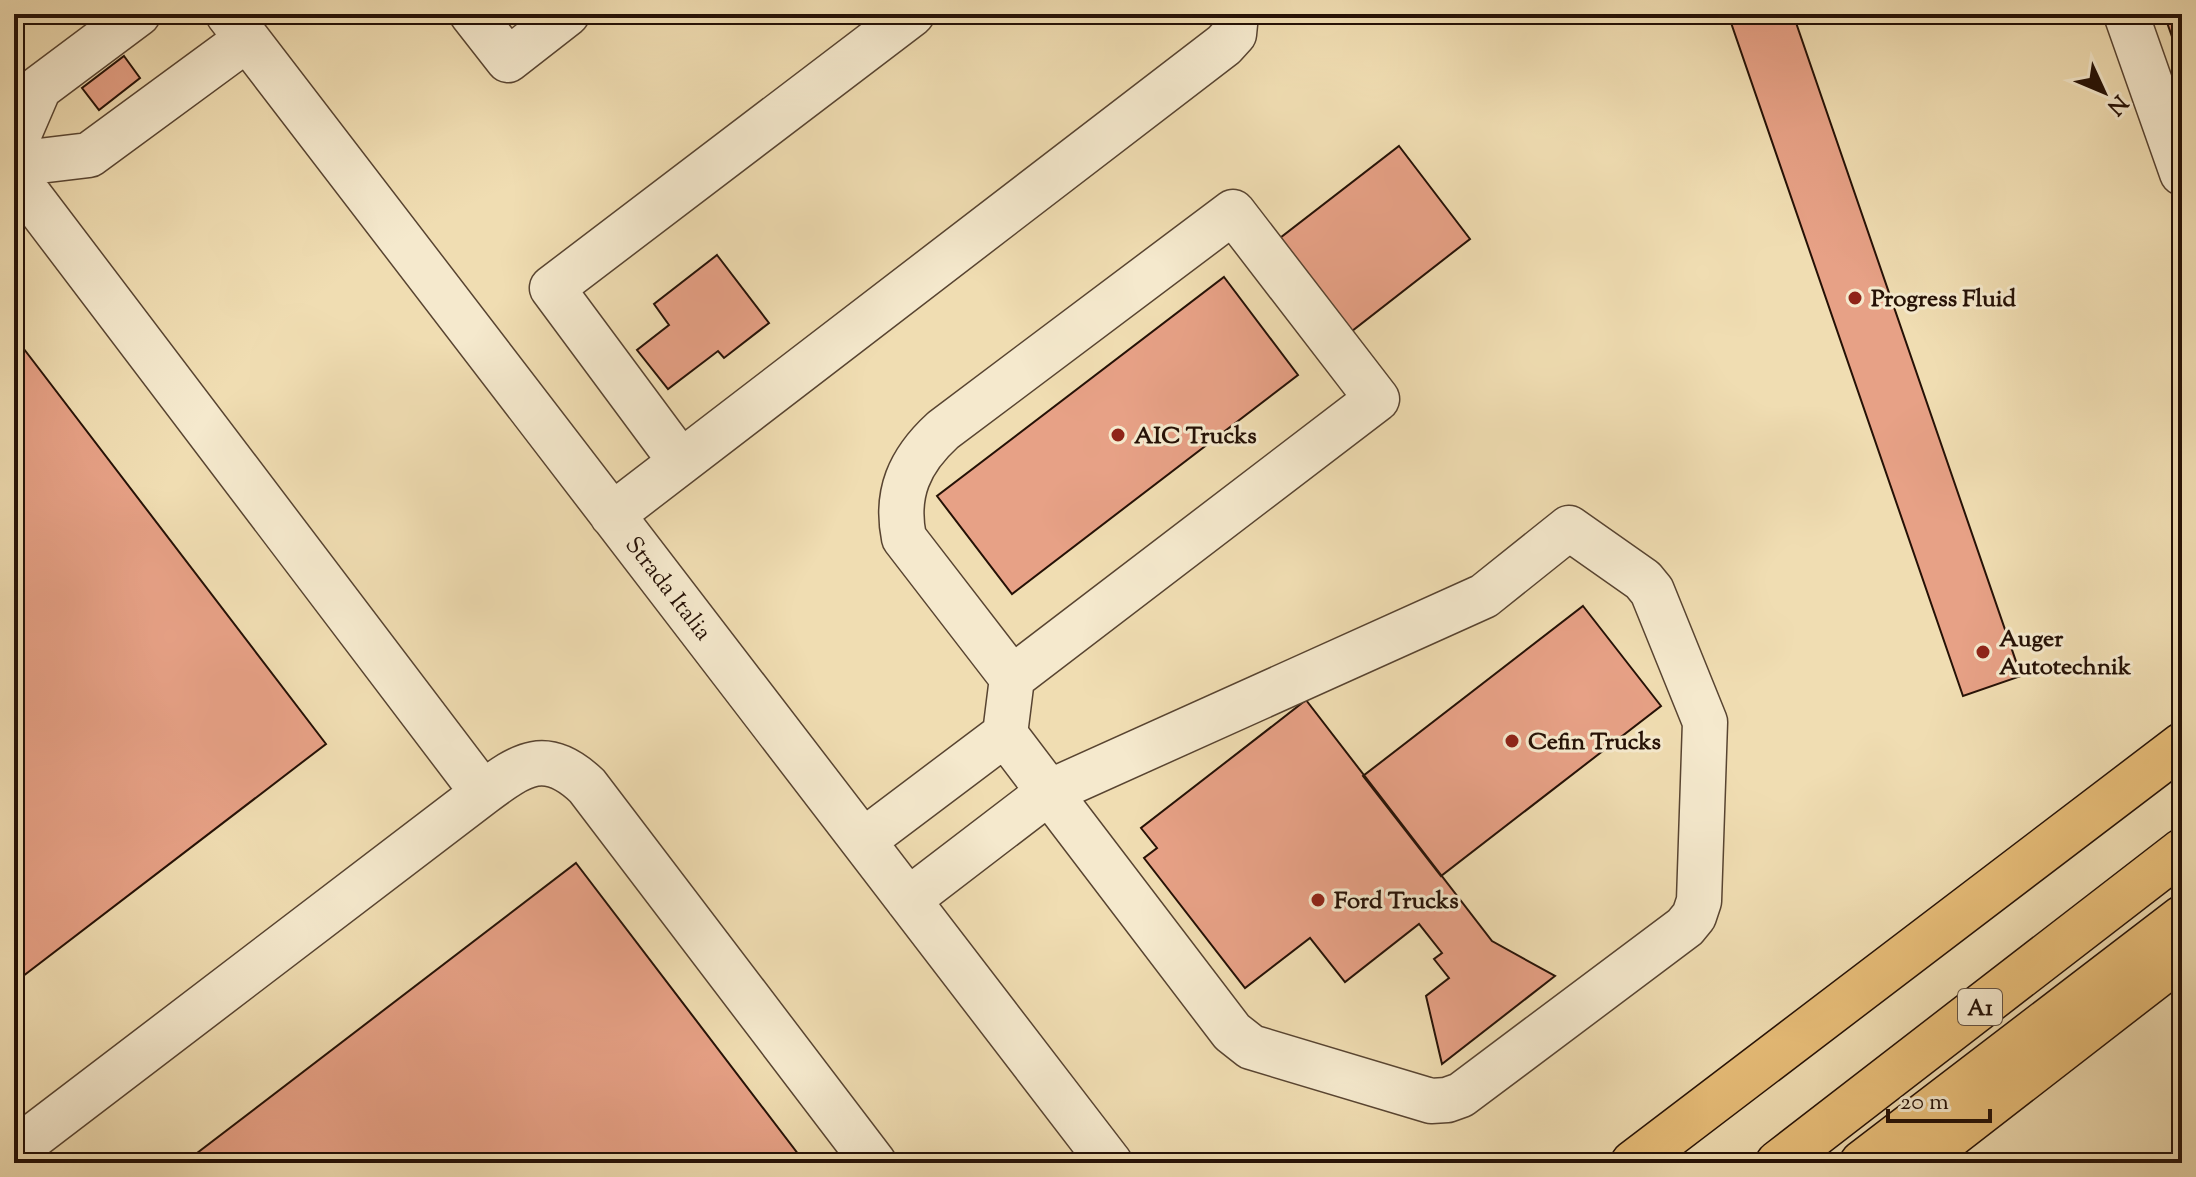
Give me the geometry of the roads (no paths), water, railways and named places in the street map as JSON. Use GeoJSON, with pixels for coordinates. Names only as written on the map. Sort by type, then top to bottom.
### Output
{"type":"FeatureCollection","features":[{"type":"Feature","properties":{"kind":"main road"},"geometry":{"type":"LineString","coordinates":[[1633,1163],[2182,745]]}},
{"type":"Feature","properties":{"kind":"main road","name":"A1"},"geometry":{"type":"LineString","coordinates":[[1778,1163],[2182,851]]}},
{"type":"Feature","properties":{"kind":"main road","name":"A1"},"geometry":{"type":"LineString","coordinates":[[1862,1163],[2182,918]]}},
{"type":"Feature","properties":{"kind":"main road"},"geometry":{"type":"LineString","coordinates":[[1915,1163],[2182,956]]}},
{"type":"Feature","properties":{"kind":"street"},"geometry":{"type":"LineString","coordinates":[[14,146],[39,88],[138,14]]}},
{"type":"Feature","properties":{"kind":"street"},"geometry":{"type":"LineString","coordinates":[[472,14],[508,60],[567,14]]}},
{"type":"Feature","properties":{"kind":"street"},"geometry":{"type":"LineString","coordinates":[[681,462],[552,288],[912,14]]}},
{"type":"Feature","properties":{"kind":"street"},"geometry":{"type":"LineString","coordinates":[[612,515],[1224,45],[1234,34],[1236,14]]}},
{"type":"Feature","properties":{"kind":"street"},"geometry":{"type":"LineString","coordinates":[[2126,14],[2182,173]]}},
{"type":"Feature","properties":{"kind":"street"},"geometry":{"type":"LineString","coordinates":[[14,164],[89,155],[238,26]]}},
{"type":"Feature","properties":{"kind":"street","name":"Strada Italia"},"geometry":{"type":"LineString","coordinates":[[238,26],[1110,1163]]}},
{"type":"Feature","properties":{"kind":"street"},"geometry":{"type":"LineString","coordinates":[[14,175],[483,793]]}},
{"type":"Feature","properties":{"kind":"street"},"geometry":{"type":"LineString","coordinates":[[908,900],[1049,792],[1484,596],[1569,528],[1643,580],[1652,591],[1705,722],[1699,901],[1694,916],[1685,927],[1461,1095],[1431,1101],[1251,1047],[1240,1040],[1049,792],[1005,734],[1012,678],[904,538],[899,516],[901,496],[912,470],[927,445],[943,430],[1233,212],[1377,399],[1012,678]]}},
{"type":"Feature","properties":{"kind":"street"},"geometry":{"type":"LineString","coordinates":[[863,841],[1005,734]]}},
{"type":"Feature","properties":{"kind":"street"},"geometry":{"type":"LineString","coordinates":[[14,1151],[515,769],[533,762],[554,763],[572,772],[587,786],[874,1163]]}},
{"type":"Feature","properties":{"kind":"place","name":"Progress Fluid"},"geometry":{"type":"Point","coordinates":[1855,298]}},
{"type":"Feature","properties":{"kind":"place","name":"AIC Trucks"},"geometry":{"type":"Point","coordinates":[1118,435]}},
{"type":"Feature","properties":{"kind":"place","name":"Auger Autotechnik"},"geometry":{"type":"Point","coordinates":[1983,652]}},
{"type":"Feature","properties":{"kind":"place","name":"Cefin Trucks"},"geometry":{"type":"Point","coordinates":[1512,741]}},
{"type":"Feature","properties":{"kind":"place","name":"Ford Trucks"},"geometry":{"type":"Point","coordinates":[1318,900]}}]}
